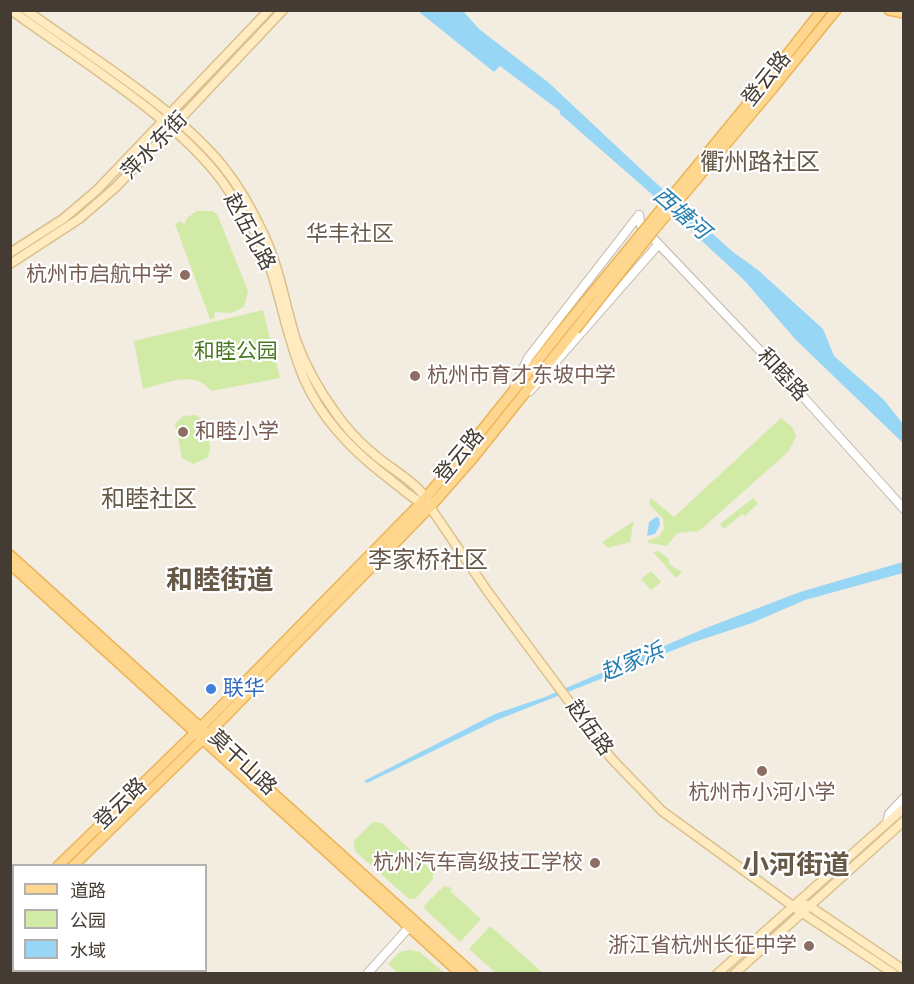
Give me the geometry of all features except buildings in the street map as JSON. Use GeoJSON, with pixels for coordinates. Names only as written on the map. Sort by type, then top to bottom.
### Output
{"type":"FeatureCollection","features":[{"type":"Feature","properties":{"kind":"main road","name":"赵伍北路"},"geometry":{"type":"LineString","coordinates":[[11,10],[164,117]]}},
{"type":"Feature","properties":{"kind":"main road","name":"赵伍北路"},"geometry":{"type":"LineString","coordinates":[[26,10],[223,166],[251,210],[278,270],[301,352],[335,413],[376,456],[424,499]]}},
{"type":"Feature","properties":{"kind":"main road","name":"萍水东街"},"geometry":{"type":"LineString","coordinates":[[10,253],[63,219],[96,191],[164,117],[269,10]]}},
{"type":"Feature","properties":{"kind":"main road","name":"萍水东街"},"geometry":{"type":"LineString","coordinates":[[10,264],[79,219],[116,187],[283,10]]}},
{"type":"Feature","properties":{"kind":"main road","name":"登云路"},"geometry":{"type":"LineString","coordinates":[[768,86],[822,10]]}},
{"type":"Feature","properties":{"kind":"main road","name":"登云路"},"geometry":{"type":"LineString","coordinates":[[60,864],[202,733],[430,507],[571,327],[768,86],[836,10]]}},
{"type":"Feature","properties":{"kind":"main road"},"geometry":{"type":"LineString","coordinates":[[889,10],[903,13]]}},
{"type":"Feature","properties":{"kind":"main road","name":"登云路"},"geometry":{"type":"LineString","coordinates":[[75,864],[424,499],[510,403]]}},
{"type":"Feature","properties":{"kind":"main road","name":"赵伍路"},"geometry":{"type":"LineString","coordinates":[[424,499],[488,592],[611,758],[662,811],[801,912],[894,974]]}},
{"type":"Feature","properties":{"kind":"main road","name":"莫干山路"},"geometry":{"type":"LineString","coordinates":[[10,555],[412,924],[473,974]]}},
{"type":"Feature","properties":{"kind":"main road","name":"莫干山路"},"geometry":{"type":"LineString","coordinates":[[10,564],[202,733]]}},
{"type":"Feature","properties":{"kind":"main road"},"geometry":{"type":"LineString","coordinates":[[717,974],[902,809]]}},
{"type":"Feature","properties":{"kind":"main road"},"geometry":{"type":"LineString","coordinates":[[734,974],[903,820]]}},
{"type":"Feature","properties":{"kind":"main road"},"geometry":{"type":"LineString","coordinates":[[794,905],[808,905],[903,970]]}},
{"type":"Feature","properties":{"kind":"main road","name":"莫干山路"},"geometry":{"type":"LineString","coordinates":[[412,924],[461,974]]}},
{"type":"Feature","properties":{"kind":"street","name":"和睦路"},"geometry":{"type":"LineString","coordinates":[[510,403],[528,358],[639,216],[641,226],[788,380],[903,509]]}},
{"type":"Feature","properties":{"kind":"street"},"geometry":{"type":"LineString","coordinates":[[510,403],[543,380],[658,244]]}},
{"type":"Feature","properties":{"kind":"street"},"geometry":{"type":"LineString","coordinates":[[887,823],[889,814],[903,798]]}},
{"type":"Feature","properties":{"kind":"street"},"geometry":{"type":"LineString","coordinates":[[367,974],[412,924]]}},
{"type":"Feature","properties":{"kind":"green space"},"geometry":{"type":"Polygon","coordinates":[[[197,211],[212,211],[217,214],[248,291],[244,307],[231,313],[214,312],[215,318],[210,319],[175,224],[181,221],[184,225],[187,218],[197,211]]]}},
{"type":"Feature","properties":{"kind":"green space","name":"和睦公园"},"geometry":{"type":"Polygon","coordinates":[[[263,310],[280,378],[211,391],[204,384],[188,379],[143,389],[134,341],[263,310]]]}},
{"type":"Feature","properties":{"kind":"green space"},"geometry":{"type":"Polygon","coordinates":[[[196,415],[206,429],[210,448],[207,458],[193,464],[182,458],[175,424],[183,416],[196,415]]]}},
{"type":"Feature","properties":{"kind":"green space"},"geometry":{"type":"Polygon","coordinates":[[[781,418],[792,427],[796,436],[789,451],[699,531],[677,533],[667,546],[647,541],[659,536],[664,529],[663,519],[649,504],[651,498],[674,517],[781,418]]]}},
{"type":"Feature","properties":{"kind":"green space"},"geometry":{"type":"Polygon","coordinates":[[[753,498],[758,503],[745,516],[742,514],[724,529],[720,524],[753,498]]]}},
{"type":"Feature","properties":{"kind":"green space"},"geometry":{"type":"Polygon","coordinates":[[[634,521],[630,542],[608,548],[602,542],[634,521]]]}},
{"type":"Feature","properties":{"kind":"green space"},"geometry":{"type":"Polygon","coordinates":[[[658,551],[668,558],[670,565],[682,572],[676,578],[653,552],[658,551]]]}},
{"type":"Feature","properties":{"kind":"green space"},"geometry":{"type":"Polygon","coordinates":[[[651,571],[661,582],[651,590],[641,579],[651,571]]]}},
{"type":"Feature","properties":{"kind":"green space"},"geometry":{"type":"Polygon","coordinates":[[[373,822],[382,823],[433,872],[433,879],[415,899],[409,899],[355,851],[354,841],[373,822]]]}},
{"type":"Feature","properties":{"kind":"green space"},"geometry":{"type":"Polygon","coordinates":[[[444,886],[452,888],[450,891],[481,919],[460,942],[423,907],[444,886]]]}},
{"type":"Feature","properties":{"kind":"green space"},"geometry":{"type":"Polygon","coordinates":[[[490,926],[543,973],[496,973],[469,949],[490,926]]]}},
{"type":"Feature","properties":{"kind":"green space"},"geometry":{"type":"Polygon","coordinates":[[[410,950],[420,952],[444,973],[398,973],[388,964],[400,952],[410,950]]]}},
{"type":"Feature","properties":{"kind":"water","name":"西塘河"},"geometry":{"type":"Polygon","coordinates":[[[418,11],[463,11],[479,29],[549,83],[645,173],[823,329],[834,356],[884,400],[903,424],[903,443],[796,340],[744,280],[646,189],[560,114],[560,111],[500,66],[494,72],[418,11]]]}},
{"type":"Feature","properties":{"kind":"water"},"geometry":{"type":"Polygon","coordinates":[[[656,517],[659,518],[660,525],[655,534],[647,536],[649,522],[656,517]]]}},
{"type":"Feature","properties":{"kind":"water","name":"赵家浜"},"geometry":{"type":"Polygon","coordinates":[[[903,562],[903,573],[805,600],[752,623],[694,642],[497,720],[367,783],[364,781],[495,714],[545,697],[706,628],[800,592],[903,562]]]}},
{"type":"Feature","properties":{"kind":"place","name":"杭州市启航中学"},"geometry":{"type":"Point","coordinates":[185,275]}},
{"type":"Feature","properties":{"kind":"place","name":"杭州市育才东坡中学"},"geometry":{"type":"Point","coordinates":[415,376]}},
{"type":"Feature","properties":{"kind":"place","name":"和睦小学"},"geometry":{"type":"Point","coordinates":[183,432]}},
{"type":"Feature","properties":{"kind":"place","name":"联华"},"geometry":{"type":"Point","coordinates":[211,689]}},
{"type":"Feature","properties":{"kind":"place","name":"杭州市小河小学"},"geometry":{"type":"Point","coordinates":[762,771]}},
{"type":"Feature","properties":{"kind":"place","name":"杭州汽车高级技工学校"},"geometry":{"type":"Point","coordinates":[595,863]}},
{"type":"Feature","properties":{"kind":"place","name":"浙江省杭州长征中学"},"geometry":{"type":"Point","coordinates":[809,946]}},
{"type":"Feature","properties":{"kind":"district","name":"衢州路社区"},"geometry":{"type":"Point","coordinates":[760,163]}},
{"type":"Feature","properties":{"kind":"district","name":"华丰社区"},"geometry":{"type":"Point","coordinates":[350,235]}},
{"type":"Feature","properties":{"kind":"district","name":"和睦社区"},"geometry":{"type":"Point","coordinates":[149,500]}},
{"type":"Feature","properties":{"kind":"district","name":"李家桥社区"},"geometry":{"type":"Point","coordinates":[428,561]}},
{"type":"Feature","properties":{"kind":"district","name":"和睦街道"},"geometry":{"type":"Point","coordinates":[220,581]}},
{"type":"Feature","properties":{"kind":"district","name":"小河街道"},"geometry":{"type":"Point","coordinates":[796,866]}}]}
